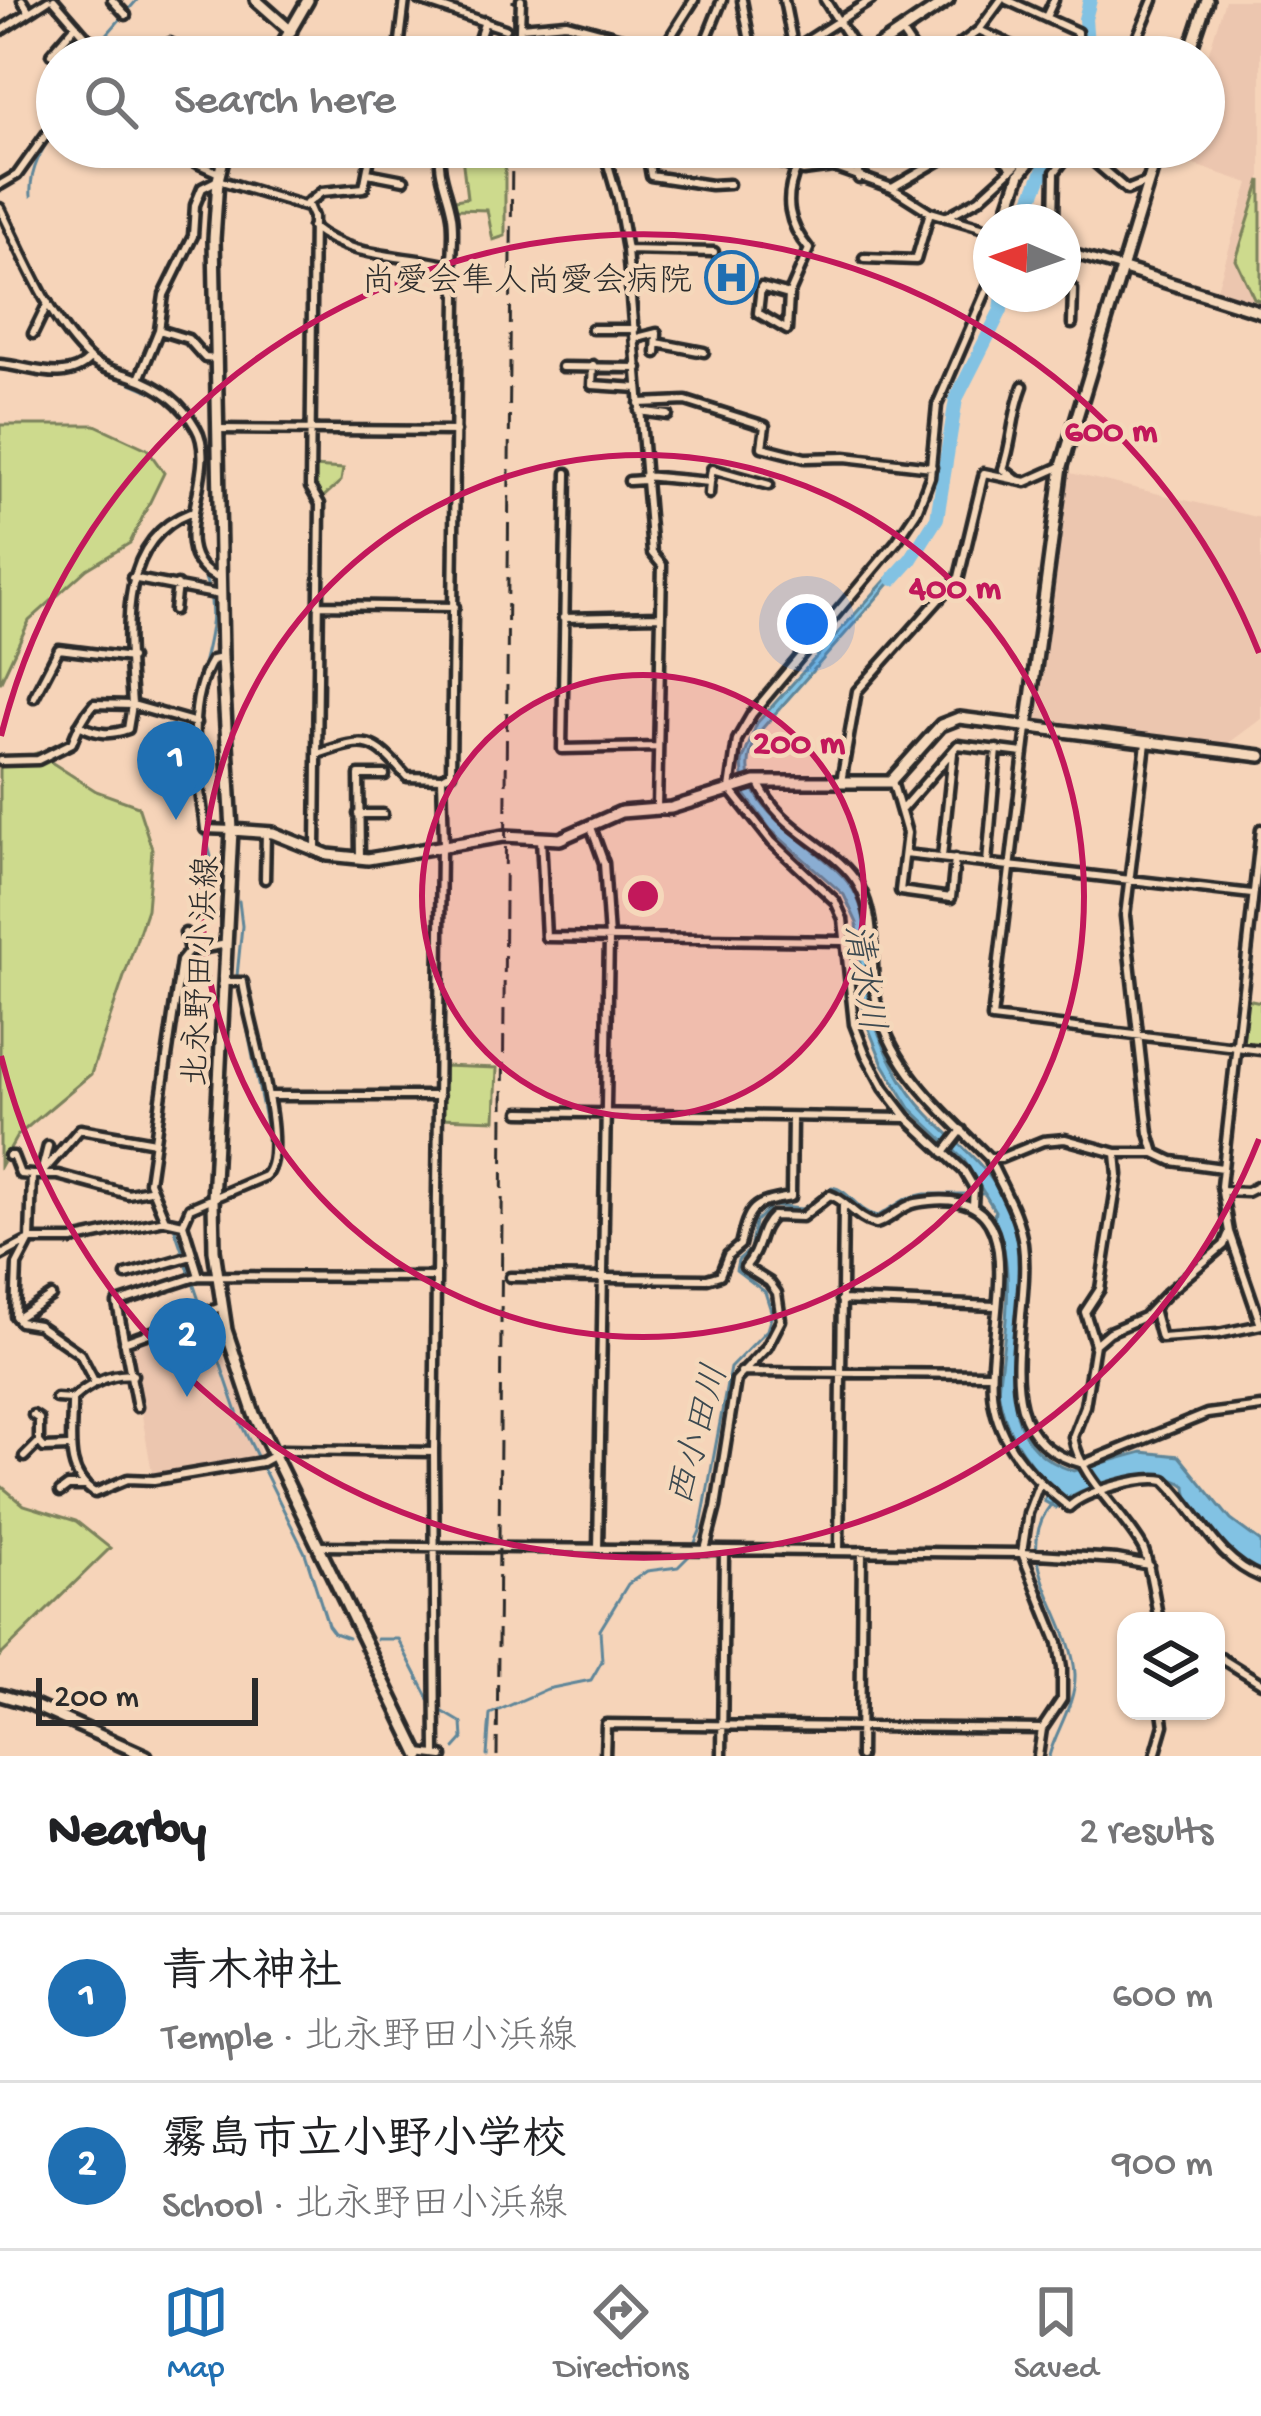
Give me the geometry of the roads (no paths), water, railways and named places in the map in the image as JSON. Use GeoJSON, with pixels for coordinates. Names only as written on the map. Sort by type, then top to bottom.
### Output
{"type":"FeatureCollection","features":[{"type":"Feature","properties":{"kind":"street"},"geometry":{"type":"LineString","coordinates":[[22,0],[29,11]]}},
{"type":"Feature","properties":{"kind":"street"},"geometry":{"type":"LineString","coordinates":[[0,31],[51,0],[85,36]]}},
{"type":"Feature","properties":{"kind":"street"},"geometry":{"type":"LineString","coordinates":[[112,0],[126,15]]}},
{"type":"Feature","properties":{"kind":"street"},"geometry":{"type":"LineString","coordinates":[[256,0],[292,31]]}},
{"type":"Feature","properties":{"kind":"street"},"geometry":{"type":"LineString","coordinates":[[289,36],[308,0]]}},
{"type":"Feature","properties":{"kind":"street"},"geometry":{"type":"LineString","coordinates":[[401,36],[405,0]]}},
{"type":"Feature","properties":{"kind":"street"},"geometry":{"type":"LineString","coordinates":[[419,0],[506,29]]}},
{"type":"Feature","properties":{"kind":"street"},"geometry":{"type":"LineString","coordinates":[[520,36],[521,0]]}},
{"type":"Feature","properties":{"kind":"street"},"geometry":{"type":"LineString","coordinates":[[671,36],[694,0]]}},
{"type":"Feature","properties":{"kind":"street"},"geometry":{"type":"LineString","coordinates":[[707,36],[722,0]]}},
{"type":"Feature","properties":{"kind":"street"},"geometry":{"type":"LineString","coordinates":[[742,0],[749,36]]}},
{"type":"Feature","properties":{"kind":"street"},"geometry":{"type":"LineString","coordinates":[[784,0],[791,36]]}},
{"type":"Feature","properties":{"kind":"street"},"geometry":{"type":"LineString","coordinates":[[825,0],[848,36]]}},
{"type":"Feature","properties":{"kind":"street"},"geometry":{"type":"LineString","coordinates":[[815,36],[872,0]]}},
{"type":"Feature","properties":{"kind":"street"},"geometry":{"type":"LineString","coordinates":[[897,36],[948,0]]}},
{"type":"Feature","properties":{"kind":"street"},"geometry":{"type":"LineString","coordinates":[[974,36],[1004,0],[1077,36]]}},
{"type":"Feature","properties":{"kind":"street"},"geometry":{"type":"LineString","coordinates":[[1046,17],[1054,0]]}},
{"type":"Feature","properties":{"kind":"street"},"geometry":{"type":"LineString","coordinates":[[1138,36],[1153,0]]}},
{"type":"Feature","properties":{"kind":"street"},"geometry":{"type":"LineString","coordinates":[[1195,36],[1207,0]]}},
{"type":"Feature","properties":{"kind":"street"},"geometry":{"type":"LineString","coordinates":[[480,36],[485,21]]}},
{"type":"Feature","properties":{"kind":"street"},"geometry":{"type":"LineString","coordinates":[[521,27],[566,23],[607,36]]}},
{"type":"Feature","properties":{"kind":"street"},"geometry":{"type":"LineString","coordinates":[[67,36],[76,26]]}},
{"type":"Feature","properties":{"kind":"street"},"geometry":{"type":"LineString","coordinates":[[980,31],[990,36]]}},
{"type":"Feature","properties":{"kind":"street"},"geometry":{"type":"LineString","coordinates":[[0,185],[17,176],[36,149]]}},
{"type":"Feature","properties":{"kind":"street"},"geometry":{"type":"LineString","coordinates":[[206,168],[304,206],[322,192],[364,188],[369,168]]}},
{"type":"Feature","properties":{"kind":"street","name":"北永野田小浜線"},"geometry":{"type":"LineString","coordinates":[[220,168],[214,238],[220,579],[213,594],[222,658],[232,830],[227,944],[233,982],[213,1199],[217,1276],[213,1309],[274,1455],[420,1754]]}},
{"type":"Feature","properties":{"kind":"street"},"geometry":{"type":"LineString","coordinates":[[318,754],[372,743],[383,748],[407,777],[442,778],[451,773],[457,295],[450,266],[452,218],[440,168]]}},
{"type":"Feature","properties":{"kind":"street"},"geometry":{"type":"LineString","coordinates":[[609,168],[627,250],[652,553],[662,565],[657,808]]}},
{"type":"Feature","properties":{"kind":"street"},"geometry":{"type":"LineString","coordinates":[[650,168],[651,176],[729,184]]}},
{"type":"Feature","properties":{"kind":"street"},"geometry":{"type":"LineString","coordinates":[[789,295],[761,287],[758,313],[787,330],[789,295],[809,249],[794,230],[789,212],[789,190],[797,168]]}},
{"type":"Feature","properties":{"kind":"street"},"geometry":{"type":"LineString","coordinates":[[835,168],[892,188],[930,212],[973,225]]}},
{"type":"Feature","properties":{"kind":"street"},"geometry":{"type":"LineString","coordinates":[[858,168],[860,179]]}},
{"type":"Feature","properties":{"kind":"street"},"geometry":{"type":"LineString","coordinates":[[892,188],[927,168]]}},
{"type":"Feature","properties":{"kind":"street"},"geometry":{"type":"LineString","coordinates":[[1013,168],[1017,172]]}},
{"type":"Feature","properties":{"kind":"street"},"geometry":{"type":"LineString","coordinates":[[946,217],[1021,168]]}},
{"type":"Feature","properties":{"kind":"street"},"geometry":{"type":"LineString","coordinates":[[1054,204],[1057,168]]}},
{"type":"Feature","properties":{"kind":"street"},"geometry":{"type":"LineString","coordinates":[[1101,168],[1127,190],[1147,182]]}},
{"type":"Feature","properties":{"kind":"street"},"geometry":{"type":"LineString","coordinates":[[1152,168],[1062,466],[992,1018],[1261,1050]]}},
{"type":"Feature","properties":{"kind":"street"},"geometry":{"type":"LineString","coordinates":[[1009,204],[1017,172]]}},
{"type":"Feature","properties":{"kind":"street"},"geometry":{"type":"LineString","coordinates":[[368,173],[404,179]]}},
{"type":"Feature","properties":{"kind":"street"},"geometry":{"type":"LineString","coordinates":[[139,379],[159,330],[164,296],[193,236],[195,205],[202,188],[218,176]]}},
{"type":"Feature","properties":{"kind":"street"},"geometry":{"type":"LineString","coordinates":[[307,203],[312,227],[310,487],[320,503],[316,852]]}},
{"type":"Feature","properties":{"kind":"street"},"geometry":{"type":"LineString","coordinates":[[1,210],[48,303],[90,359],[171,397],[200,433],[203,462],[190,530],[201,564],[220,579]]}},
{"type":"Feature","properties":{"kind":"street"},"geometry":{"type":"LineString","coordinates":[[864,258],[916,260],[930,212]]}},
{"type":"Feature","properties":{"kind":"street"},"geometry":{"type":"LineString","coordinates":[[312,227],[350,250],[450,266]]}},
{"type":"Feature","properties":{"kind":"street"},"geometry":{"type":"LineString","coordinates":[[193,236],[214,238]]}},
{"type":"Feature","properties":{"kind":"street"},"geometry":{"type":"LineString","coordinates":[[627,250],[714,252]]}},
{"type":"Feature","properties":{"kind":"street"},"geometry":{"type":"LineString","coordinates":[[1081,257],[1261,312]]}},
{"type":"Feature","properties":{"kind":"street"},"geometry":{"type":"LineString","coordinates":[[33,334],[48,303]]}},
{"type":"Feature","properties":{"kind":"street"},"geometry":{"type":"LineString","coordinates":[[973,1204],[974,1188],[964,1171],[908,1118],[866,1055],[854,1024],[843,919],[836,901],[772,842],[733,788],[737,740],[752,714],[897,541],[923,500],[932,467],[937,405],[977,312]]}},
{"type":"Feature","properties":{"kind":"street"},"geometry":{"type":"LineString","coordinates":[[1072,312],[1072,324]]}},
{"type":"Feature","properties":{"kind":"street"},"geometry":{"type":"LineString","coordinates":[[592,329],[657,333],[656,353]]}},
{"type":"Feature","properties":{"kind":"street"},"geometry":{"type":"LineString","coordinates":[[159,330],[188,339],[206,358],[217,359]]}},
{"type":"Feature","properties":{"kind":"street"},"geometry":{"type":"LineString","coordinates":[[658,343],[704,352]]}},
{"type":"Feature","properties":{"kind":"street"},"geometry":{"type":"LineString","coordinates":[[0,364],[45,374],[81,369],[90,359]]}},
{"type":"Feature","properties":{"kind":"street"},"geometry":{"type":"LineString","coordinates":[[593,365],[592,385],[638,388]]}},
{"type":"Feature","properties":{"kind":"street"},"geometry":{"type":"LineString","coordinates":[[562,368],[638,368]]}},
{"type":"Feature","properties":{"kind":"street"},"geometry":{"type":"LineString","coordinates":[[1020,482],[1003,469],[1023,386]]}},
{"type":"Feature","properties":{"kind":"street"},"geometry":{"type":"LineString","coordinates":[[639,407],[686,401],[765,426],[762,447],[806,458],[862,458],[932,467]]}},
{"type":"Feature","properties":{"kind":"street"},"geometry":{"type":"LineString","coordinates":[[639,407],[668,415]]}},
{"type":"Feature","properties":{"kind":"street"},"geometry":{"type":"LineString","coordinates":[[218,428],[456,431]]}},
{"type":"Feature","properties":{"kind":"street"},"geometry":{"type":"LineString","coordinates":[[203,462],[219,460]]}},
{"type":"Feature","properties":{"kind":"street"},"geometry":{"type":"LineString","coordinates":[[841,782],[856,691],[959,577],[984,473],[1020,482],[1062,466]]}},
{"type":"Feature","properties":{"kind":"street"},"geometry":{"type":"LineString","coordinates":[[709,494],[712,469],[770,485]]}},
{"type":"Feature","properties":{"kind":"street"},"geometry":{"type":"LineString","coordinates":[[567,473],[562,749],[658,747]]}},
{"type":"Feature","properties":{"kind":"street"},"geometry":{"type":"LineString","coordinates":[[629,481],[710,482]]}},
{"type":"Feature","properties":{"kind":"street"},"geometry":{"type":"LineString","coordinates":[[79,725],[96,734],[128,729],[132,578],[159,531],[190,513]]}},
{"type":"Feature","properties":{"kind":"street"},"geometry":{"type":"LineString","coordinates":[[132,578],[213,594]]}},
{"type":"Feature","properties":{"kind":"street"},"geometry":{"type":"LineString","coordinates":[[174,610],[177,585]]}},
{"type":"Feature","properties":{"kind":"street"},"geometry":{"type":"LineString","coordinates":[[318,605],[455,607]]}},
{"type":"Feature","properties":{"kind":"street"},"geometry":{"type":"LineString","coordinates":[[563,618],[660,616]]}},
{"type":"Feature","properties":{"kind":"street"},"geometry":{"type":"LineString","coordinates":[[34,697],[59,649],[131,658]]}},
{"type":"Feature","properties":{"kind":"street"},"geometry":{"type":"LineString","coordinates":[[222,658],[212,660],[202,676],[193,722],[206,830],[266,832],[316,852],[360,859],[504,836],[560,839],[621,812],[657,808],[756,782],[892,781],[950,720],[1261,756]]}},
{"type":"Feature","properties":{"kind":"street"},"geometry":{"type":"LineString","coordinates":[[0,761],[48,757],[71,742],[94,704],[132,706],[193,722]]}},
{"type":"Feature","properties":{"kind":"street"},"geometry":{"type":"LineString","coordinates":[[1146,743],[1125,916],[1155,1153]]}},
{"type":"Feature","properties":{"kind":"street"},"geometry":{"type":"LineString","coordinates":[[902,810],[958,745],[1023,753]]}},
{"type":"Feature","properties":{"kind":"street"},"geometry":{"type":"LineString","coordinates":[[987,863],[997,749]]}},
{"type":"Feature","properties":{"kind":"street"},"geometry":{"type":"LineString","coordinates":[[942,856],[953,753]]}},
{"type":"Feature","properties":{"kind":"street"},"geometry":{"type":"LineString","coordinates":[[360,859],[359,775],[385,775]]}},
{"type":"Feature","properties":{"kind":"street"},"geometry":{"type":"LineString","coordinates":[[404,1756],[440,1755],[434,1452],[442,778]]}},
{"type":"Feature","properties":{"kind":"street"},"geometry":{"type":"LineString","coordinates":[[892,781],[907,832],[901,891],[951,898],[955,859]]}},
{"type":"Feature","properties":{"kind":"street"},"geometry":{"type":"LineString","coordinates":[[756,782],[776,812],[859,885],[874,929],[876,997],[891,1040],[921,1089],[989,1158],[1011,1201],[1023,1243],[1016,1378],[1023,1411],[1040,1443],[1084,1464],[1207,1414],[1261,1407]]}},
{"type":"Feature","properties":{"kind":"street"},"geometry":{"type":"LineString","coordinates":[[358,814],[383,814]]}},
{"type":"Feature","properties":{"kind":"street"},"geometry":{"type":"LineString","coordinates":[[591,826],[604,862],[609,938],[598,1549]]}},
{"type":"Feature","properties":{"kind":"street"},"geometry":{"type":"LineString","coordinates":[[1153,1309],[1161,1338],[1218,1334],[1261,1324],[1229,1232],[1222,1168],[1261,829]]}},
{"type":"Feature","properties":{"kind":"street"},"geometry":{"type":"LineString","coordinates":[[266,832],[266,879]]}},
{"type":"Feature","properties":{"kind":"street"},"geometry":{"type":"LineString","coordinates":[[541,838],[546,938],[843,941]]}},
{"type":"Feature","properties":{"kind":"street"},"geometry":{"type":"LineString","coordinates":[[905,854],[1252,894]]}},
{"type":"Feature","properties":{"kind":"street"},"geometry":{"type":"LineString","coordinates":[[185,933],[189,951]]}},
{"type":"Feature","properties":{"kind":"street"},"geometry":{"type":"LineString","coordinates":[[166,1220],[149,1190],[181,961],[189,951],[227,944]]}},
{"type":"Feature","properties":{"kind":"street"},"geometry":{"type":"LineString","coordinates":[[194,1278],[180,1224],[190,1208],[271,1170],[268,1096],[233,982]]}},
{"type":"Feature","properties":{"kind":"street"},"geometry":{"type":"LineString","coordinates":[[268,1096],[439,1096]]}},
{"type":"Feature","properties":{"kind":"street"},"geometry":{"type":"LineString","coordinates":[[520,1112],[908,1118]]}},
{"type":"Feature","properties":{"kind":"street"},"geometry":{"type":"LineString","coordinates":[[510,1277],[707,1279],[720,1275],[728,1256],[740,1245],[748,1214],[767,1198],[791,1197],[792,1117]]}},
{"type":"Feature","properties":{"kind":"street"},"geometry":{"type":"LineString","coordinates":[[38,1175],[80,1129],[155,1142]]}},
{"type":"Feature","properties":{"kind":"street"},"geometry":{"type":"LineString","coordinates":[[944,1153],[962,1130]]}},
{"type":"Feature","properties":{"kind":"street"},"geometry":{"type":"LineString","coordinates":[[989,1158],[1065,1139],[1117,1153],[1155,1153],[1172,1161],[1222,1168]]}},
{"type":"Feature","properties":{"kind":"street"},"geometry":{"type":"LineString","coordinates":[[48,1146],[38,1175],[30,1240],[17,1265],[17,1318],[38,1325],[80,1354],[95,1382]]}},
{"type":"Feature","properties":{"kind":"street"},"geometry":{"type":"LineString","coordinates":[[1117,1153],[1118,1175],[1100,1293],[1085,1312],[1095,1344],[1073,1437],[1084,1464],[1140,1543],[1149,1565],[1157,1612]]}},
{"type":"Feature","properties":{"kind":"street"},"geometry":{"type":"LineString","coordinates":[[9,1156],[20,1174],[58,1175],[128,1194],[149,1190]]}},
{"type":"Feature","properties":{"kind":"street"},"geometry":{"type":"LineString","coordinates":[[1222,1191],[1246,1192],[1261,1185]]}},
{"type":"Feature","properties":{"kind":"street"},"geometry":{"type":"LineString","coordinates":[[702,1550],[741,1372],[767,1347],[781,1320],[777,1293],[745,1267],[760,1246],[764,1223],[778,1214],[802,1217],[830,1195],[876,1224],[915,1203],[973,1204],[991,1221],[998,1246],[990,1374],[993,1404],[1001,1430],[1039,1484],[1069,1507],[1079,1497],[1136,1479],[1165,1480],[1209,1537],[1238,1565],[1261,1576]]}},
{"type":"Feature","properties":{"kind":"street"},"geometry":{"type":"LineString","coordinates":[[839,1551],[843,1205]]}},
{"type":"Feature","properties":{"kind":"street"},"geometry":{"type":"LineString","coordinates":[[0,1256],[30,1240],[72,1240],[166,1220],[180,1224]]}},
{"type":"Feature","properties":{"kind":"street"},"geometry":{"type":"LineString","coordinates":[[1095,1344],[1153,1309],[1224,1245],[1229,1232]]}},
{"type":"Feature","properties":{"kind":"street"},"geometry":{"type":"LineString","coordinates":[[126,1276],[187,1257]]}},
{"type":"Feature","properties":{"kind":"street"},"geometry":{"type":"LineString","coordinates":[[137,1407],[117,1304],[194,1278],[217,1276],[436,1277]]}},
{"type":"Feature","properties":{"kind":"street"},"geometry":{"type":"LineString","coordinates":[[17,1318],[51,1296]]}},
{"type":"Feature","properties":{"kind":"street"},"geometry":{"type":"LineString","coordinates":[[841,1300],[997,1306]]}},
{"type":"Feature","properties":{"kind":"street"},"geometry":{"type":"LineString","coordinates":[[124,1342],[213,1309]]}},
{"type":"Feature","properties":{"kind":"street"},"geometry":{"type":"LineString","coordinates":[[741,1372],[990,1374]]}},
{"type":"Feature","properties":{"kind":"street"},"geometry":{"type":"LineString","coordinates":[[56,1398],[73,1399],[95,1382],[133,1375]]}},
{"type":"Feature","properties":{"kind":"street"},"geometry":{"type":"LineString","coordinates":[[73,1399],[68,1448],[84,1486],[94,1493],[135,1478],[154,1480],[258,1462],[284,1450],[434,1452]]}},
{"type":"Feature","properties":{"kind":"street"},"geometry":{"type":"LineString","coordinates":[[33,1415],[39,1418],[39,1442],[44,1448],[68,1448]]}},
{"type":"Feature","properties":{"kind":"street"},"geometry":{"type":"LineString","coordinates":[[24,1457],[39,1442]]}},
{"type":"Feature","properties":{"kind":"street"},"geometry":{"type":"LineString","coordinates":[[1038,1756],[1042,1729],[1062,1699],[1058,1643],[1025,1553],[1028,1514],[1039,1484]]}},
{"type":"Feature","properties":{"kind":"street"},"geometry":{"type":"LineString","coordinates":[[60,1492],[68,1486],[84,1486]]}},
{"type":"Feature","properties":{"kind":"street"},"geometry":{"type":"LineString","coordinates":[[318,1546],[1025,1553],[1149,1565]]}},
{"type":"Feature","properties":{"kind":"street"},"geometry":{"type":"LineString","coordinates":[[722,1756],[724,1550]]}},
{"type":"Feature","properties":{"kind":"street"},"geometry":{"type":"LineString","coordinates":[[860,1756],[862,1552]]}},
{"type":"Feature","properties":{"kind":"street"},"geometry":{"type":"LineString","coordinates":[[1225,1661],[1261,1683]]}},
{"type":"Feature","properties":{"kind":"street"},"geometry":{"type":"LineString","coordinates":[[0,1695],[28,1703],[117,1750],[146,1756]]}},
{"type":"Feature","properties":{"kind":"street"},"geometry":{"type":"LineString","coordinates":[[1155,1756],[1163,1720]]}},
{"type":"Feature","properties":{"kind":"street"},"geometry":{"type":"LineString","coordinates":[[605,1756],[606,1724],[1042,1729]]}},
{"type":"Feature","properties":{"kind":"water"},"geometry":{"type":"Polygon","coordinates":[[[902,569],[760,731],[749,759],[751,783],[762,804],[842,876],[856,895],[865,924],[868,997],[887,1052],[919,1104],[979,1164],[1003,1198],[1014,1228],[1021,1292],[1014,1397],[1018,1420],[1029,1441],[1047,1458],[1074,1471],[1142,1452],[1179,1456],[1231,1520],[1261,1542],[1261,1573],[1213,1536],[1194,1511],[1186,1486],[1174,1480],[1118,1480],[1080,1492],[1056,1508],[1044,1501],[1050,1484],[1016,1442],[998,1390],[1007,1280],[995,1211],[964,1160],[910,1108],[883,1064],[864,1017],[857,923],[844,895],[770,829],[744,793],[742,762],[757,723],[892,573],[902,569]]]}},
{"type":"Feature","properties":{"kind":"waterway"},"geometry":{"type":"LineString","coordinates":[[106,36],[137,0]]}},
{"type":"Feature","properties":{"kind":"waterway","name":"清水川"},"geometry":{"type":"LineString","coordinates":[[1086,36],[1090,0]]}},
{"type":"Feature","properties":{"kind":"waterway"},"geometry":{"type":"LineString","coordinates":[[31,196],[36,165]]}},
{"type":"Feature","properties":{"kind":"waterway","name":"清水川"},"geometry":{"type":"LineString","coordinates":[[1029,204],[1044,168]]}},
{"type":"Feature","properties":{"kind":"waterway"},"geometry":{"type":"LineString","coordinates":[[3,222],[42,300]]}},
{"type":"Feature","properties":{"kind":"waterway","name":"清水川"},"geometry":{"type":"LineString","coordinates":[[893,579],[937,518],[956,399],[1000,312]]}},
{"type":"Feature","properties":{"kind":"waterway"},"geometry":{"type":"LineString","coordinates":[[92,366],[166,398],[187,419]]}},
{"type":"Feature","properties":{"kind":"waterway"},"geometry":{"type":"LineString","coordinates":[[186,519],[190,545]]}},
{"type":"Feature","properties":{"kind":"waterway"},"geometry":{"type":"LineString","coordinates":[[192,717],[211,625],[209,588],[201,570]]}},
{"type":"Feature","properties":{"kind":"waterway"},"geometry":{"type":"LineString","coordinates":[[203,828],[217,878]]}},
{"type":"Feature","properties":{"kind":"waterway"},"geometry":{"type":"LineString","coordinates":[[239,901],[242,926],[237,976],[270,1145]]}},
{"type":"Feature","properties":{"kind":"waterway"},"geometry":{"type":"LineString","coordinates":[[223,1189],[265,1171]]}},
{"type":"Feature","properties":{"kind":"waterway","name":"西小田川"},"geometry":{"type":"LineString","coordinates":[[487,1756],[490,1714],[547,1689],[591,1680],[602,1661],[600,1630],[628,1584],[647,1571],[678,1567],[689,1556],[700,1531],[730,1368],[767,1330],[772,1314],[765,1292],[736,1270],[738,1260],[750,1250],[755,1222],[771,1206],[802,1209],[832,1187],[878,1216],[907,1198],[925,1194],[985,1194]]}},
{"type":"Feature","properties":{"kind":"waterway"},"geometry":{"type":"LineString","coordinates":[[174,1227],[241,1424],[305,1553],[328,1625],[348,1638]]}},
{"type":"Feature","properties":{"kind":"waterway"},"geometry":{"type":"LineString","coordinates":[[1049,1756],[1069,1706],[1075,1674],[1039,1566],[1040,1524],[1052,1503]]}},
{"type":"Feature","properties":{"kind":"waterway"},"geometry":{"type":"LineString","coordinates":[[377,1639],[398,1639],[432,1705]]}},
{"type":"Feature","properties":{"kind":"waterway"},"geometry":{"type":"LineString","coordinates":[[440,1710],[462,1723],[463,1739],[455,1748]]}},
{"type":"Feature","properties":{"kind":"railway"},"geometry":{"type":"LineString","coordinates":[[512,36],[513,0]]}},
{"type":"Feature","properties":{"kind":"railway"},"geometry":{"type":"LineString","coordinates":[[497,1756],[512,168]]}},
{"type":"Feature","properties":{"kind":"place","name":"尚愛会隼人尚愛会病院"},"geometry":{"type":"Point","coordinates":[731,278]}},
{"type":"Feature","properties":{"kind":"place","name":"青木神社"},"geometry":{"type":"Point","coordinates":[176,820]}},
{"type":"Feature","properties":{"kind":"place","name":"霧島市立小野小学校"},"geometry":{"type":"Point","coordinates":[187,1397]}}]}
